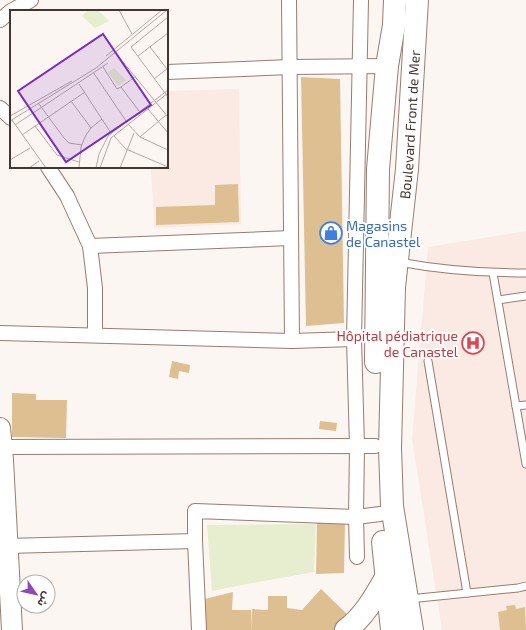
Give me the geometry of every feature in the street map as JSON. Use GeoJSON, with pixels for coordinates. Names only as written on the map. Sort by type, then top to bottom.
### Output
{"type":"FeatureCollection","features":[{"type":"Feature","properties":{"kind":"main road"},"geometry":{"type":"LineString","coordinates":[[394,0],[394,26],[387,66],[378,169],[366,446],[376,474],[388,576],[399,600],[399,629]]}},
{"type":"Feature","properties":{"kind":"main road","name":"Boulevard Front de Mer"},"geometry":{"type":"LineString","coordinates":[[399,600],[390,474],[392,335],[396,262],[407,170],[417,0]]}},
{"type":"Feature","properties":{"kind":"main road"},"geometry":{"type":"LineString","coordinates":[[0,428],[12,630]]}},
{"type":"Feature","properties":{"kind":"main road"},"geometry":{"type":"LineString","coordinates":[[346,630],[356,622],[366,610],[388,576]]}},
{"type":"Feature","properties":{"kind":"street"},"geometry":{"type":"LineString","coordinates":[[13,10],[31,0]]}},
{"type":"Feature","properties":{"kind":"street"},"geometry":{"type":"LineString","coordinates":[[289,0],[292,341]]}},
{"type":"Feature","properties":{"kind":"street"},"geometry":{"type":"LineString","coordinates":[[357,557],[356,517],[366,446],[354,339],[361,0]]}},
{"type":"Feature","properties":{"kind":"street"},"geometry":{"type":"LineString","coordinates":[[0,20],[10,12]]}},
{"type":"Feature","properties":{"kind":"street"},"geometry":{"type":"LineString","coordinates":[[168,72],[290,67],[387,66]]}},
{"type":"Feature","properties":{"kind":"street"},"geometry":{"type":"LineString","coordinates":[[0,108],[10,117]]}},
{"type":"Feature","properties":{"kind":"street"},"geometry":{"type":"LineString","coordinates":[[49,168],[67,196],[90,246],[95,288],[95,335]]}},
{"type":"Feature","properties":{"kind":"street"},"geometry":{"type":"LineString","coordinates":[[90,246],[291,238]]}},
{"type":"Feature","properties":{"kind":"street"},"geometry":{"type":"LineString","coordinates":[[0,333],[292,341],[354,339]]}},
{"type":"Feature","properties":{"kind":"street"},"geometry":{"type":"LineString","coordinates":[[1,447],[366,446]]}},
{"type":"Feature","properties":{"kind":"street"},"geometry":{"type":"LineString","coordinates":[[199,630],[195,511],[356,517],[380,514]]}},
{"type":"Feature","properties":{"kind":"street"},"geometry":{"type":"LineString","coordinates":[[7,546],[195,541]]}},
{"type":"Feature","properties":{"kind":"lane"},"geometry":{"type":"LineString","coordinates":[[396,262],[419,266],[493,273],[526,273]]}},
{"type":"Feature","properties":{"kind":"lane"},"geometry":{"type":"LineString","coordinates":[[493,273],[526,464]]}},
{"type":"Feature","properties":{"kind":"lane"},"geometry":{"type":"LineString","coordinates":[[498,300],[526,296]]}},
{"type":"Feature","properties":{"kind":"lane"},"geometry":{"type":"LineString","coordinates":[[428,361],[467,593]]}},
{"type":"Feature","properties":{"kind":"lane"},"geometry":{"type":"LineString","coordinates":[[516,406],[526,405]]}},
{"type":"Feature","properties":{"kind":"lane"},"geometry":{"type":"LineString","coordinates":[[399,600],[526,586]]}},
{"type":"Feature","properties":{"kind":"shaded area"},"geometry":{"type":"Polygon","coordinates":[[[239,89],[241,224],[154,228],[151,168],[168,168],[168,91],[239,89]]]}},
{"type":"Feature","properties":{"kind":"shaded area","name":"Hôpital pédiatrique de Canastel"},"geometry":{"type":"Polygon","coordinates":[[[526,231],[526,630],[442,630],[412,439],[428,247],[526,231]]]}},
{"type":"Feature","properties":{"kind":"green space"},"geometry":{"type":"Polygon","coordinates":[[[316,524],[314,572],[212,591],[207,525],[316,524]]]}},
{"type":"Feature","properties":{"kind":"building"},"geometry":{"type":"Polygon","coordinates":[[[301,77],[340,79],[344,323],[306,326],[301,77]]]}},
{"type":"Feature","properties":{"kind":"building"},"geometry":{"type":"Polygon","coordinates":[[[238,184],[239,222],[156,225],[156,207],[215,205],[215,185],[238,184]]]}},
{"type":"Feature","properties":{"kind":"building"},"geometry":{"type":"Polygon","coordinates":[[[172,361],[190,365],[189,373],[179,371],[178,379],[169,377],[172,361]]]}},
{"type":"Feature","properties":{"kind":"building"},"geometry":{"type":"Polygon","coordinates":[[[12,393],[36,394],[36,400],[67,400],[66,438],[12,437],[12,393]]]}},
{"type":"Feature","properties":{"kind":"building"},"geometry":{"type":"Polygon","coordinates":[[[320,421],[337,423],[336,431],[319,429],[320,421]]]}},
{"type":"Feature","properties":{"kind":"building"},"geometry":{"type":"Polygon","coordinates":[[[317,522],[345,523],[344,573],[316,574],[317,522]]]}},
{"type":"Feature","properties":{"kind":"building"},"geometry":{"type":"Polygon","coordinates":[[[321,589],[348,615],[335,630],[252,630],[252,609],[268,610],[268,596],[287,596],[287,608],[302,610],[321,589]]]}},
{"type":"Feature","properties":{"kind":"building"},"geometry":{"type":"Polygon","coordinates":[[[233,592],[232,610],[251,610],[252,630],[205,630],[205,599],[233,592]]]}},
{"type":"Feature","properties":{"kind":"building"},"geometry":{"type":"Polygon","coordinates":[[[515,605],[516,609],[525,607],[526,630],[500,630],[498,612],[507,610],[506,606],[515,605]]]}},
{"type":"Feature","properties":{"kind":"place","name":"Magasins de Canastel"},"geometry":{"type":"Point","coordinates":[331,233]}},
{"type":"Feature","properties":{"kind":"place","name":"Hôpital pédiatrique de Canastel"},"geometry":{"type":"Point","coordinates":[473,343]}}]}
